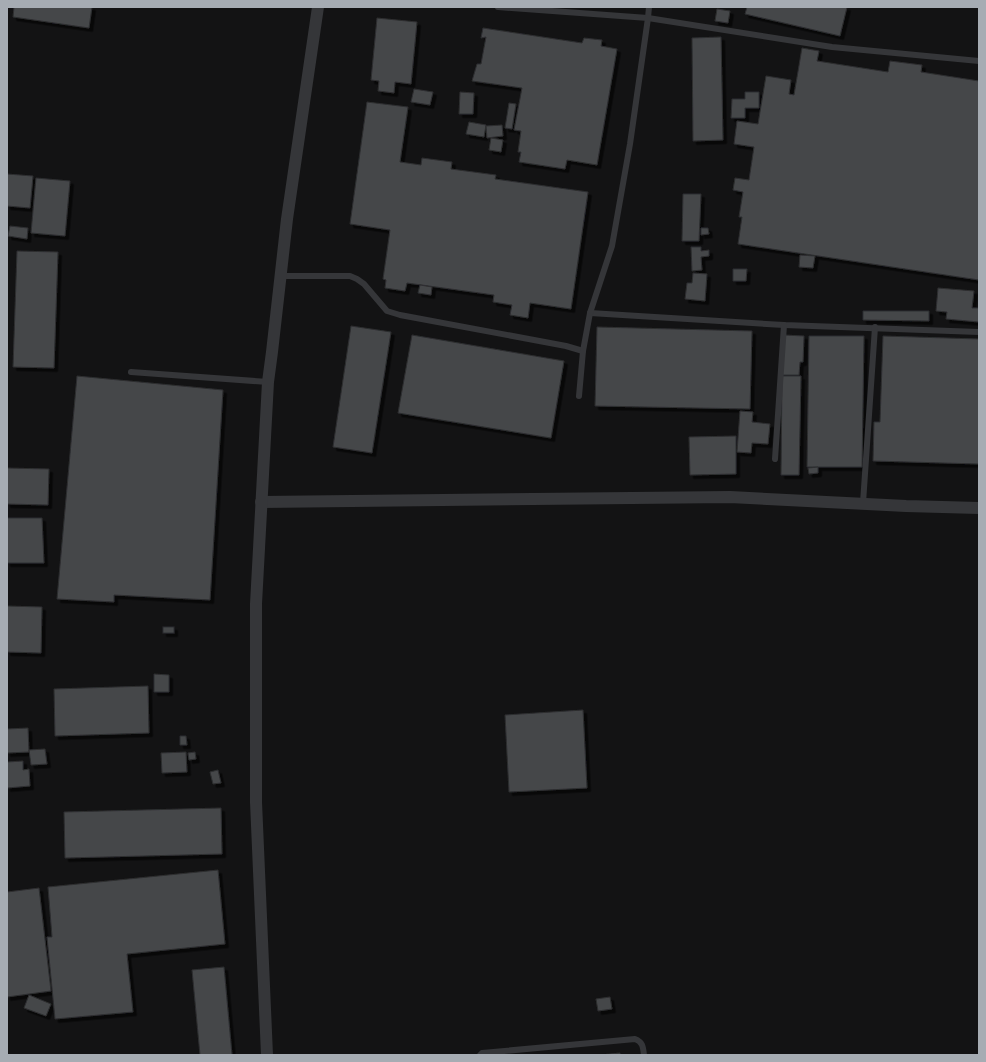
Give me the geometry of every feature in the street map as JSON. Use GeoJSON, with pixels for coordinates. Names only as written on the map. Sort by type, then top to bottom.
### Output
{"type":"FeatureCollection","features":[{"type":"Feature","properties":{"kind":"street"},"geometry":{"type":"LineString","coordinates":[[267,1055],[256,802],[256,604],[268,382],[287,219],[318,7]]}},
{"type":"Feature","properties":{"kind":"street"},"geometry":{"type":"LineString","coordinates":[[261,502],[730,497],[906,506],[979,508]]}},
{"type":"Feature","properties":{"kind":"lane"},"geometry":{"type":"LineString","coordinates":[[498,7],[648,18],[832,46],[979,61]]}},
{"type":"Feature","properties":{"kind":"lane"},"geometry":{"type":"LineString","coordinates":[[579,396],[583,351],[590,313],[612,246],[630,144],[649,7]]}},
{"type":"Feature","properties":{"kind":"lane"},"geometry":{"type":"LineString","coordinates":[[281,276],[350,276],[364,284],[387,311],[393,313],[566,346],[583,351]]}},
{"type":"Feature","properties":{"kind":"lane"},"geometry":{"type":"LineString","coordinates":[[590,313],[784,325],[875,327],[979,332]]}},
{"type":"Feature","properties":{"kind":"lane"},"geometry":{"type":"LineString","coordinates":[[775,459],[784,325]]}},
{"type":"Feature","properties":{"kind":"lane"},"geometry":{"type":"LineString","coordinates":[[863,503],[875,327]]}},
{"type":"Feature","properties":{"kind":"lane"},"geometry":{"type":"LineString","coordinates":[[130,372],[268,382]]}},
{"type":"Feature","properties":{"kind":"lane"},"geometry":{"type":"LineString","coordinates":[[480,1055],[482,1053],[635,1039],[640,1041],[643,1045],[644,1055]]}},
{"type":"Feature","properties":{"kind":"building"},"geometry":{"type":"Polygon","coordinates":[[[14,7],[92,7],[89,28],[13,17],[14,7]]]}},
{"type":"Feature","properties":{"kind":"building"},"geometry":{"type":"Polygon","coordinates":[[[747,7],[847,7],[840,36],[745,14],[747,7]]]}},
{"type":"Feature","properties":{"kind":"building"},"geometry":{"type":"Polygon","coordinates":[[[717,9],[730,11],[728,23],[715,21],[717,9]]]}},
{"type":"Feature","properties":{"kind":"building"},"geometry":{"type":"Polygon","coordinates":[[[377,18],[417,22],[411,84],[395,82],[394,93],[378,91],[379,81],[371,80],[377,18]]]}},
{"type":"Feature","properties":{"kind":"building"},"geometry":{"type":"Polygon","coordinates":[[[483,28],[582,43],[584,38],[602,40],[601,46],[617,49],[597,165],[567,160],[565,169],[519,162],[521,152],[518,152],[521,131],[514,130],[522,88],[472,81],[477,64],[481,64],[486,37],[481,38],[483,28]]]}},
{"type":"Feature","properties":{"kind":"building"},"geometry":{"type":"Polygon","coordinates":[[[721,37],[723,140],[693,141],[692,38],[721,37]]]}},
{"type":"Feature","properties":{"kind":"building"},"geometry":{"type":"Polygon","coordinates":[[[802,48],[819,51],[817,61],[888,72],[890,61],[922,65],[921,72],[979,81],[979,280],[738,244],[742,217],[739,217],[743,192],[733,190],[735,178],[749,180],[754,147],[734,144],[737,121],[758,124],[766,76],[791,80],[789,94],[794,95],[802,48]]]}},
{"type":"Feature","properties":{"kind":"building"},"geometry":{"type":"Polygon","coordinates":[[[414,89],[433,92],[430,105],[411,102],[414,89]]]}},
{"type":"Feature","properties":{"kind":"building"},"geometry":{"type":"Polygon","coordinates":[[[460,92],[474,93],[473,114],[459,114],[460,92]]]}},
{"type":"Feature","properties":{"kind":"building"},"geometry":{"type":"Polygon","coordinates":[[[745,92],[759,92],[759,108],[745,108],[745,118],[731,118],[732,99],[745,99],[745,92]]]}},
{"type":"Feature","properties":{"kind":"building"},"geometry":{"type":"Polygon","coordinates":[[[367,102],[408,107],[400,162],[421,165],[422,158],[452,162],[451,169],[496,175],[495,179],[588,192],[571,309],[530,303],[528,318],[510,315],[512,305],[493,302],[494,295],[407,283],[405,291],[385,288],[386,280],[383,279],[390,230],[350,224],[367,102]]]}},
{"type":"Feature","properties":{"kind":"building"},"geometry":{"type":"Polygon","coordinates":[[[509,103],[516,104],[512,129],[505,128],[509,103]]]}},
{"type":"Feature","properties":{"kind":"building"},"geometry":{"type":"Polygon","coordinates":[[[469,122],[486,125],[484,137],[466,134],[469,122]]]}},
{"type":"Feature","properties":{"kind":"building"},"geometry":{"type":"Polygon","coordinates":[[[502,125],[503,136],[487,138],[486,126],[502,125]]]}},
{"type":"Feature","properties":{"kind":"building"},"geometry":{"type":"Polygon","coordinates":[[[491,138],[503,140],[501,152],[489,150],[491,138]]]}},
{"type":"Feature","properties":{"kind":"building"},"geometry":{"type":"Polygon","coordinates":[[[7,174],[33,176],[30,208],[7,206],[7,174]]]}},
{"type":"Feature","properties":{"kind":"building"},"geometry":{"type":"Polygon","coordinates":[[[36,178],[70,181],[65,236],[31,233],[36,178]]]}},
{"type":"Feature","properties":{"kind":"building"},"geometry":{"type":"Polygon","coordinates":[[[683,194],[701,194],[699,241],[682,241],[683,194]]]}},
{"type":"Feature","properties":{"kind":"building"},"geometry":{"type":"Polygon","coordinates":[[[10,226],[28,228],[27,239],[8,236],[10,226]]]}},
{"type":"Feature","properties":{"kind":"building"},"geometry":{"type":"Polygon","coordinates":[[[701,228],[708,228],[709,234],[701,235],[701,228]]]}},
{"type":"Feature","properties":{"kind":"building"},"geometry":{"type":"Polygon","coordinates":[[[691,247],[701,247],[701,251],[709,250],[709,256],[701,257],[702,270],[692,271],[691,247]]]}},
{"type":"Feature","properties":{"kind":"building"},"geometry":{"type":"Polygon","coordinates":[[[17,251],[58,252],[54,368],[13,367],[17,251]]]}},
{"type":"Feature","properties":{"kind":"building"},"geometry":{"type":"Polygon","coordinates":[[[800,255],[815,256],[813,268],[799,267],[800,255]]]}},
{"type":"Feature","properties":{"kind":"building"},"geometry":{"type":"Polygon","coordinates":[[[733,269],[747,269],[746,281],[733,281],[733,269]]]}},
{"type":"Feature","properties":{"kind":"building"},"geometry":{"type":"Polygon","coordinates":[[[693,273],[707,274],[705,301],[685,299],[687,283],[692,283],[693,273]]]}},
{"type":"Feature","properties":{"kind":"building"},"geometry":{"type":"Polygon","coordinates":[[[420,285],[432,287],[431,295],[418,293],[420,285]]]}},
{"type":"Feature","properties":{"kind":"building"},"geometry":{"type":"Polygon","coordinates":[[[938,288],[974,291],[972,308],[979,308],[979,322],[946,319],[947,312],[936,311],[938,288]]]}},
{"type":"Feature","properties":{"kind":"building"},"geometry":{"type":"Polygon","coordinates":[[[863,311],[929,311],[929,321],[863,320],[863,311]]]}},
{"type":"Feature","properties":{"kind":"building"},"geometry":{"type":"Polygon","coordinates":[[[351,326],[391,332],[372,453],[333,447],[351,326]]]}},
{"type":"Feature","properties":{"kind":"building"},"geometry":{"type":"Polygon","coordinates":[[[597,327],[752,331],[750,409],[595,406],[597,327]]]}},
{"type":"Feature","properties":{"kind":"building"},"geometry":{"type":"Polygon","coordinates":[[[412,335],[564,361],[551,438],[398,413],[412,335]]]}},
{"type":"Feature","properties":{"kind":"building"},"geometry":{"type":"Polygon","coordinates":[[[784,335],[804,336],[803,362],[800,362],[799,375],[782,375],[784,335]]]}},
{"type":"Feature","properties":{"kind":"building"},"geometry":{"type":"Polygon","coordinates":[[[809,336],[864,336],[862,467],[807,467],[809,336]]]}},
{"type":"Feature","properties":{"kind":"building"},"geometry":{"type":"Polygon","coordinates":[[[883,336],[979,339],[979,464],[873,461],[874,422],[880,422],[883,336]]]}},
{"type":"Feature","properties":{"kind":"building"},"geometry":{"type":"Polygon","coordinates":[[[77,376],[223,390],[210,600],[114,595],[114,602],[57,599],[77,376]]]}},
{"type":"Feature","properties":{"kind":"building"},"geometry":{"type":"Polygon","coordinates":[[[782,376],[801,376],[799,475],[781,475],[782,376]]]}},
{"type":"Feature","properties":{"kind":"building"},"geometry":{"type":"Polygon","coordinates":[[[740,411],[753,412],[752,422],[770,424],[768,444],[752,443],[751,453],[737,452],[740,411]]]}},
{"type":"Feature","properties":{"kind":"building"},"geometry":{"type":"Polygon","coordinates":[[[736,436],[736,474],[690,475],[689,437],[736,436]]]}},
{"type":"Feature","properties":{"kind":"building"},"geometry":{"type":"Polygon","coordinates":[[[818,467],[818,473],[809,474],[808,468],[818,467]]]}},
{"type":"Feature","properties":{"kind":"building"},"geometry":{"type":"Polygon","coordinates":[[[7,468],[49,469],[48,505],[7,504],[7,468]]]}},
{"type":"Feature","properties":{"kind":"building"},"geometry":{"type":"Polygon","coordinates":[[[7,518],[42,518],[44,563],[7,563],[7,518]]]}},
{"type":"Feature","properties":{"kind":"building"},"geometry":{"type":"Polygon","coordinates":[[[7,606],[42,607],[41,653],[7,652],[7,606]]]}},
{"type":"Feature","properties":{"kind":"building"},"geometry":{"type":"Polygon","coordinates":[[[163,627],[174,627],[174,633],[163,633],[163,627]]]}},
{"type":"Feature","properties":{"kind":"building"},"geometry":{"type":"Polygon","coordinates":[[[154,674],[169,675],[169,692],[154,692],[154,674]]]}},
{"type":"Feature","properties":{"kind":"building"},"geometry":{"type":"Polygon","coordinates":[[[148,686],[149,733],[55,736],[54,689],[148,686]]]}},
{"type":"Feature","properties":{"kind":"building"},"geometry":{"type":"Polygon","coordinates":[[[583,710],[587,788],[509,792],[505,715],[583,710]]]}},
{"type":"Feature","properties":{"kind":"building"},"geometry":{"type":"Polygon","coordinates":[[[28,728],[29,752],[7,753],[7,729],[28,728]]]}},
{"type":"Feature","properties":{"kind":"building"},"geometry":{"type":"Polygon","coordinates":[[[180,736],[186,736],[187,745],[180,745],[180,736]]]}},
{"type":"Feature","properties":{"kind":"building"},"geometry":{"type":"Polygon","coordinates":[[[45,749],[47,764],[31,765],[29,750],[45,749]]]}},
{"type":"Feature","properties":{"kind":"building"},"geometry":{"type":"Polygon","coordinates":[[[186,752],[187,772],[162,773],[161,753],[186,752]]]}},
{"type":"Feature","properties":{"kind":"building"},"geometry":{"type":"Polygon","coordinates":[[[195,752],[196,759],[189,760],[188,753],[195,752]]]}},
{"type":"Feature","properties":{"kind":"building"},"geometry":{"type":"Polygon","coordinates":[[[23,761],[23,770],[29,769],[30,786],[7,788],[7,762],[23,761]]]}},
{"type":"Feature","properties":{"kind":"building"},"geometry":{"type":"Polygon","coordinates":[[[218,770],[221,783],[213,784],[210,772],[218,770]]]}},
{"type":"Feature","properties":{"kind":"building"},"geometry":{"type":"Polygon","coordinates":[[[221,808],[222,854],[65,858],[64,812],[221,808]]]}},
{"type":"Feature","properties":{"kind":"building"},"geometry":{"type":"Polygon","coordinates":[[[218,870],[225,944],[127,954],[133,1012],[55,1019],[47,937],[52,937],[48,887],[218,870]]]}},
{"type":"Feature","properties":{"kind":"building"},"geometry":{"type":"Polygon","coordinates":[[[39,888],[51,991],[7,997],[7,892],[39,888]]]}},
{"type":"Feature","properties":{"kind":"building"},"geometry":{"type":"Polygon","coordinates":[[[224,967],[232,1055],[200,1055],[192,970],[224,967]]]}},
{"type":"Feature","properties":{"kind":"building"},"geometry":{"type":"Polygon","coordinates":[[[29,995],[51,1004],[46,1016],[24,1008],[29,995]]]}},
{"type":"Feature","properties":{"kind":"building"},"geometry":{"type":"Polygon","coordinates":[[[610,997],[612,1009],[598,1011],[596,999],[610,997]]]}},
{"type":"Feature","properties":{"kind":"building"},"geometry":{"type":"Polygon","coordinates":[[[620,1053],[620,1055],[600,1055],[620,1053]]]}}]}
